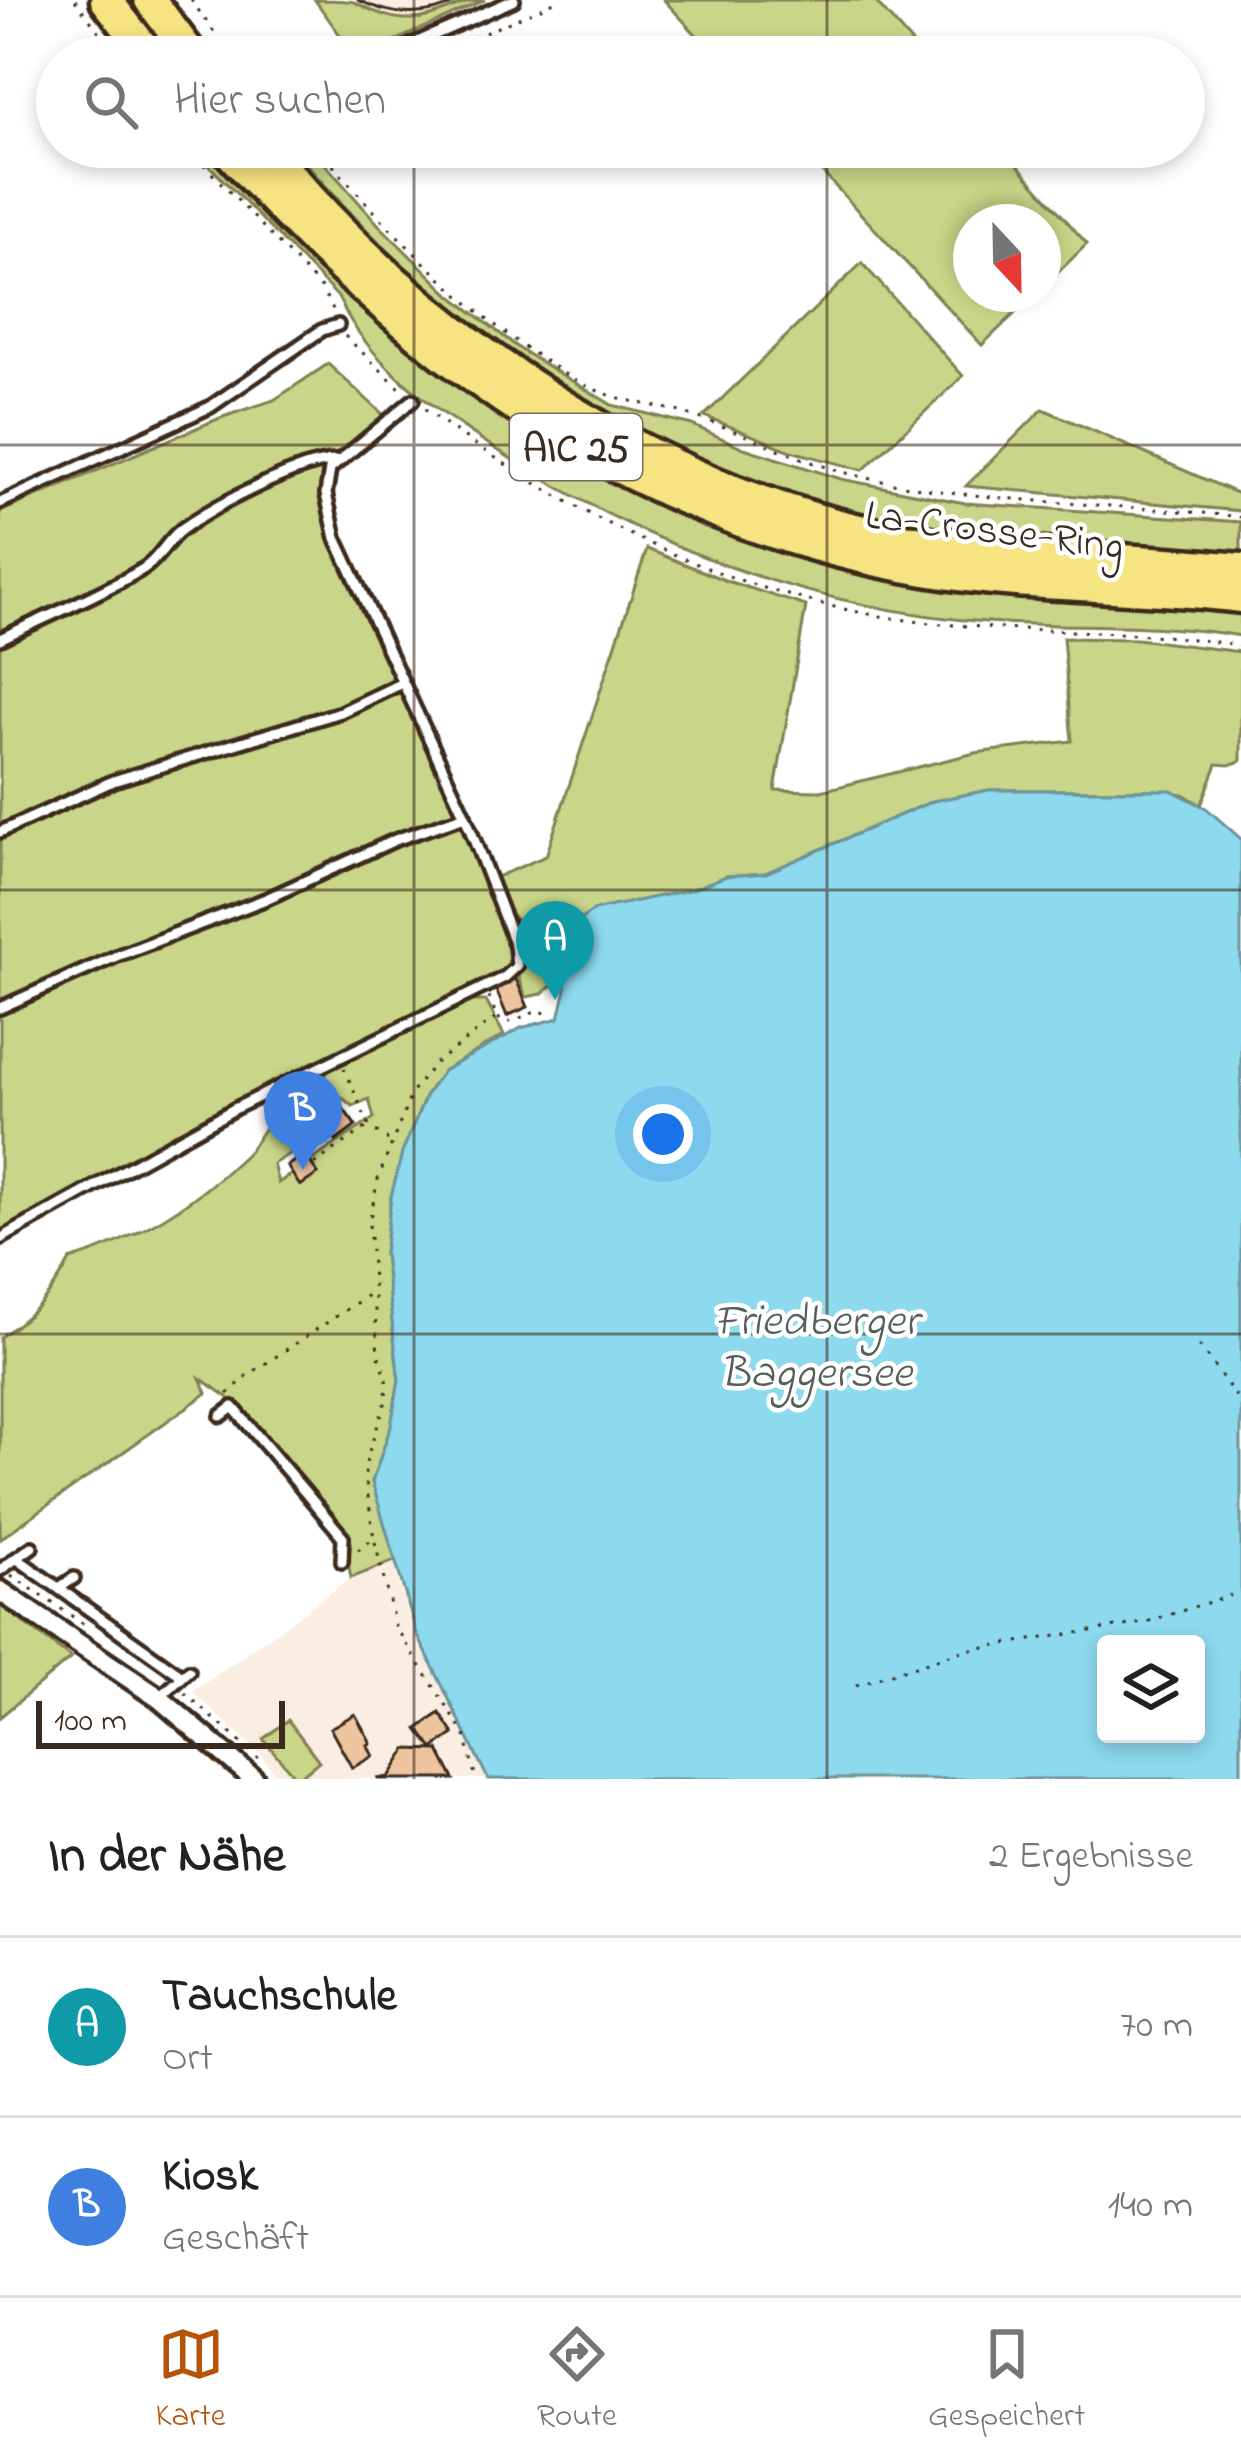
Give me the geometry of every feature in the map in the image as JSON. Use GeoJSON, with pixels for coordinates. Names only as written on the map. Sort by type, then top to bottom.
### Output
{"type":"FeatureCollection","features":[{"type":"Feature","properties":{"kind":"main road"},"geometry":{"type":"LineString","coordinates":[[106,0],[134,36]]}},
{"type":"Feature","properties":{"kind":"main road"},"geometry":{"type":"LineString","coordinates":[[150,0],[177,36]]}},
{"type":"Feature","properties":{"kind":"main road","name":"La-Crosse-Ring"},"geometry":{"type":"LineString","coordinates":[[246,168],[322,247],[450,361],[571,444],[668,494],[767,532],[906,567],[975,577],[1241,597]]}},
{"type":"Feature","properties":{"kind":"main road","name":"La-Crosse-Ring"},"geometry":{"type":"LineString","coordinates":[[285,168],[365,254],[498,362],[574,413],[676,466],[788,510],[902,538],[1018,553],[1241,569]]}},
{"type":"Feature","properties":{"kind":"street"},"geometry":{"type":"LineString","coordinates":[[0,1591],[159,1698],[254,1779]]}},
{"type":"Feature","properties":{"kind":"lane"},"geometry":{"type":"LineString","coordinates":[[429,36],[514,0]]}},
{"type":"Feature","properties":{"kind":"lane"},"geometry":{"type":"LineString","coordinates":[[0,503],[167,430],[233,394],[322,331],[338,325]]}},
{"type":"Feature","properties":{"kind":"lane"},"geometry":{"type":"LineString","coordinates":[[0,1239],[195,1130],[338,1055],[506,977],[517,966],[515,945],[465,816],[336,538],[326,494],[335,461],[389,424],[413,400]]}},
{"type":"Feature","properties":{"kind":"lane"},"geometry":{"type":"LineString","coordinates":[[0,639],[138,571],[183,528],[201,518],[291,472],[335,461]]}},
{"type":"Feature","properties":{"kind":"lane"},"geometry":{"type":"LineString","coordinates":[[0,832],[129,775],[341,712],[402,683]]}},
{"type":"Feature","properties":{"kind":"lane"},"geometry":{"type":"LineString","coordinates":[[0,1008],[266,899],[394,840],[465,816]]}},
{"type":"Feature","properties":{"kind":"lane"},"geometry":{"type":"LineString","coordinates":[[221,1416],[232,1407],[327,1515],[344,1537],[342,1562]]}},
{"type":"Feature","properties":{"kind":"lane"},"geometry":{"type":"LineString","coordinates":[[250,1450],[262,1440]]}},
{"type":"Feature","properties":{"kind":"lane"},"geometry":{"type":"LineString","coordinates":[[284,1489],[296,1479]]}},
{"type":"Feature","properties":{"kind":"lane"},"geometry":{"type":"LineString","coordinates":[[313,1525],[327,1515]]}},
{"type":"Feature","properties":{"kind":"lane"},"geometry":{"type":"LineString","coordinates":[[0,1570],[32,1547]]}},
{"type":"Feature","properties":{"kind":"lane"},"geometry":{"type":"LineString","coordinates":[[16,1558],[186,1674],[159,1698]]}},
{"type":"Feature","properties":{"kind":"lane"},"geometry":{"type":"LineString","coordinates":[[58,1588],[74,1578]]}},
{"type":"Feature","properties":{"kind":"lane"},"geometry":{"type":"LineString","coordinates":[[103,1619],[115,1610]]}},
{"type":"Feature","properties":{"kind":"path"},"geometry":{"type":"LineString","coordinates":[[75,0],[102,36]]}},
{"type":"Feature","properties":{"kind":"path"},"geometry":{"type":"LineString","coordinates":[[191,0],[217,36]]}},
{"type":"Feature","properties":{"kind":"path"},"geometry":{"type":"LineString","coordinates":[[541,0],[544,7]]}},
{"type":"Feature","properties":{"kind":"path"},"geometry":{"type":"LineString","coordinates":[[478,36],[559,0]]}},
{"type":"Feature","properties":{"kind":"path","name":"La-Crosse-Ring"},"geometry":{"type":"LineString","coordinates":[[335,168],[445,283],[500,329],[611,399],[690,415],[784,454],[859,476],[997,496],[1241,517]]}},
{"type":"Feature","properties":{"kind":"path"},"geometry":{"type":"LineString","coordinates":[[490,1002],[501,1023],[538,1011],[551,1014]]}},
{"type":"Feature","properties":{"kind":"path"},"geometry":{"type":"LineString","coordinates":[[476,1779],[465,1735],[395,1626],[374,1538],[365,1476],[386,1401],[387,1378],[378,1354],[369,1222],[391,1142],[412,1092],[435,1063],[497,1017]]}},
{"type":"Feature","properties":{"kind":"path"},"geometry":{"type":"LineString","coordinates":[[338,1055],[369,1126],[391,1142]]}},
{"type":"Feature","properties":{"kind":"path"},"geometry":{"type":"LineString","coordinates":[[314,1164],[369,1126]]}},
{"type":"Feature","properties":{"kind":"path"},"geometry":{"type":"LineString","coordinates":[[232,1407],[230,1390],[374,1292]]}},
{"type":"Feature","properties":{"kind":"path"},"geometry":{"type":"LineString","coordinates":[[1198,1346],[1241,1403]]}},
{"type":"Feature","properties":{"kind":"path"},"geometry":{"type":"LineString","coordinates":[[342,1562],[374,1538]]}},
{"type":"Feature","properties":{"kind":"path"},"geometry":{"type":"LineString","coordinates":[[856,1685],[965,1650],[1143,1623],[1241,1592]]}},
{"type":"Feature","properties":{"kind":"shaded area"},"geometry":{"type":"Polygon","coordinates":[[[350,0],[470,0],[450,11],[408,19],[376,13],[350,0]]]}},
{"type":"Feature","properties":{"kind":"shaded area"},"geometry":{"type":"Polygon","coordinates":[[[397,1560],[417,1634],[488,1779],[279,1779],[260,1754],[193,1692],[351,1578],[397,1560]]]}},
{"type":"Feature","properties":{"kind":"green space"},"geometry":{"type":"Polygon","coordinates":[[[315,0],[354,2],[387,16],[409,19],[485,0],[405,36],[341,36],[315,0]]]}},
{"type":"Feature","properties":{"kind":"green space"},"geometry":{"type":"Polygon","coordinates":[[[664,0],[874,0],[906,36],[697,36],[664,0]]]}},
{"type":"Feature","properties":{"kind":"green space"},"geometry":{"type":"Polygon","coordinates":[[[212,168],[229,168],[431,361],[489,407],[596,474],[666,506],[729,532],[845,568],[909,581],[1241,610],[1241,636],[920,614],[855,603],[728,566],[607,514],[470,432],[384,364],[338,297],[212,168]]]}},
{"type":"Feature","properties":{"kind":"green space"},"geometry":{"type":"Polygon","coordinates":[[[311,168],[329,168],[447,292],[521,350],[612,405],[692,425],[744,448],[841,479],[965,503],[1241,522],[1241,553],[1050,544],[908,528],[777,497],[696,466],[619,427],[546,381],[476,329],[349,211],[311,168]]]}},
{"type":"Feature","properties":{"kind":"green space"},"geometry":{"type":"Polygon","coordinates":[[[818,168],[1020,168],[1052,204],[953,204],[953,312],[1016,312],[982,345],[818,168]]]}},
{"type":"Feature","properties":{"kind":"green space"},"geometry":{"type":"Polygon","coordinates":[[[1061,214],[1087,244],[1061,269],[1061,214]]]}},
{"type":"Feature","properties":{"kind":"green space"},"geometry":{"type":"Polygon","coordinates":[[[862,263],[963,376],[863,470],[791,451],[704,416],[862,263]]]}},
{"type":"Feature","properties":{"kind":"green space"},"geometry":{"type":"Polygon","coordinates":[[[328,364],[387,418],[327,463],[322,499],[329,535],[461,817],[514,964],[229,1106],[0,1234],[0,512],[220,418],[274,400],[328,364]]]}},
{"type":"Feature","properties":{"kind":"green space"},"geometry":{"type":"Polygon","coordinates":[[[1043,409],[1241,495],[1241,511],[966,486],[1043,409]]]}},
{"type":"Feature","properties":{"kind":"green space"},"geometry":{"type":"Polygon","coordinates":[[[647,549],[806,606],[775,790],[821,791],[975,753],[1072,741],[1063,638],[1137,639],[1241,652],[1241,761],[1217,764],[1201,805],[1183,794],[1155,790],[989,790],[933,801],[766,873],[726,876],[693,889],[556,956],[561,978],[542,994],[526,997],[519,978],[520,943],[528,935],[506,907],[494,878],[546,856],[647,549]]]}},
{"type":"Feature","properties":{"kind":"green space"},"geometry":{"type":"Polygon","coordinates":[[[467,1001],[486,1001],[504,1035],[443,1071],[426,1095],[391,1197],[384,1254],[399,1380],[391,1426],[372,1482],[397,1560],[351,1578],[343,1537],[228,1397],[200,1378],[207,1393],[0,1539],[0,1337],[41,1303],[70,1260],[141,1231],[225,1173],[272,1120],[318,1087],[330,1065],[467,1001]],[[337,1094],[305,1121],[318,1136],[273,1164],[278,1183],[374,1118],[369,1099],[353,1106],[337,1094]]]}},
{"type":"Feature","properties":{"kind":"green space"},"geometry":{"type":"Polygon","coordinates":[[[0,1605],[71,1658],[0,1717],[0,1605]]]}},
{"type":"Feature","properties":{"kind":"green space"},"geometry":{"type":"Polygon","coordinates":[[[288,1720],[319,1761],[297,1779],[263,1739],[288,1720]]]}},
{"type":"Feature","properties":{"kind":"water","name":"Friedberger Baggersee"},"geometry":{"type":"Polygon","coordinates":[[[989,790],[1171,790],[1206,808],[1241,839],[1241,1779],[488,1779],[417,1634],[372,1482],[391,1426],[399,1380],[384,1254],[402,1153],[426,1095],[443,1071],[521,1028],[559,1018],[566,989],[556,956],[570,927],[594,910],[693,889],[726,876],[766,873],[933,801],[989,790]]]}},
{"type":"Feature","properties":{"kind":"building"},"geometry":{"type":"Polygon","coordinates":[[[516,979],[528,1007],[507,1016],[495,987],[516,979]]]}},
{"type":"Feature","properties":{"kind":"building"},"geometry":{"type":"Polygon","coordinates":[[[342,1107],[356,1126],[336,1141],[322,1121],[342,1107]]]}},
{"type":"Feature","properties":{"kind":"building"},"geometry":{"type":"Polygon","coordinates":[[[305,1154],[318,1174],[300,1186],[287,1166],[305,1154]]]}},
{"type":"Feature","properties":{"kind":"building"},"geometry":{"type":"Polygon","coordinates":[[[440,1713],[454,1734],[433,1749],[418,1729],[440,1713]]]}},
{"type":"Feature","properties":{"kind":"building"},"geometry":{"type":"Polygon","coordinates":[[[355,1714],[373,1756],[352,1768],[330,1728],[355,1714]]]}},
{"type":"Feature","properties":{"kind":"building"},"geometry":{"type":"Polygon","coordinates":[[[407,1749],[439,1750],[454,1779],[377,1779],[389,1777],[407,1749]]]}},
{"type":"Feature","properties":{"kind":"tram line"},"geometry":{"type":"LineString","coordinates":[[358,0],[410,14],[462,0]]}},
{"type":"Feature","properties":{"kind":"place","name":"Tauchschule"},"geometry":{"type":"Point","coordinates":[555,1000]}},
{"type":"Feature","properties":{"kind":"place","name":"Kiosk"},"geometry":{"type":"Point","coordinates":[303,1170]}}]}
